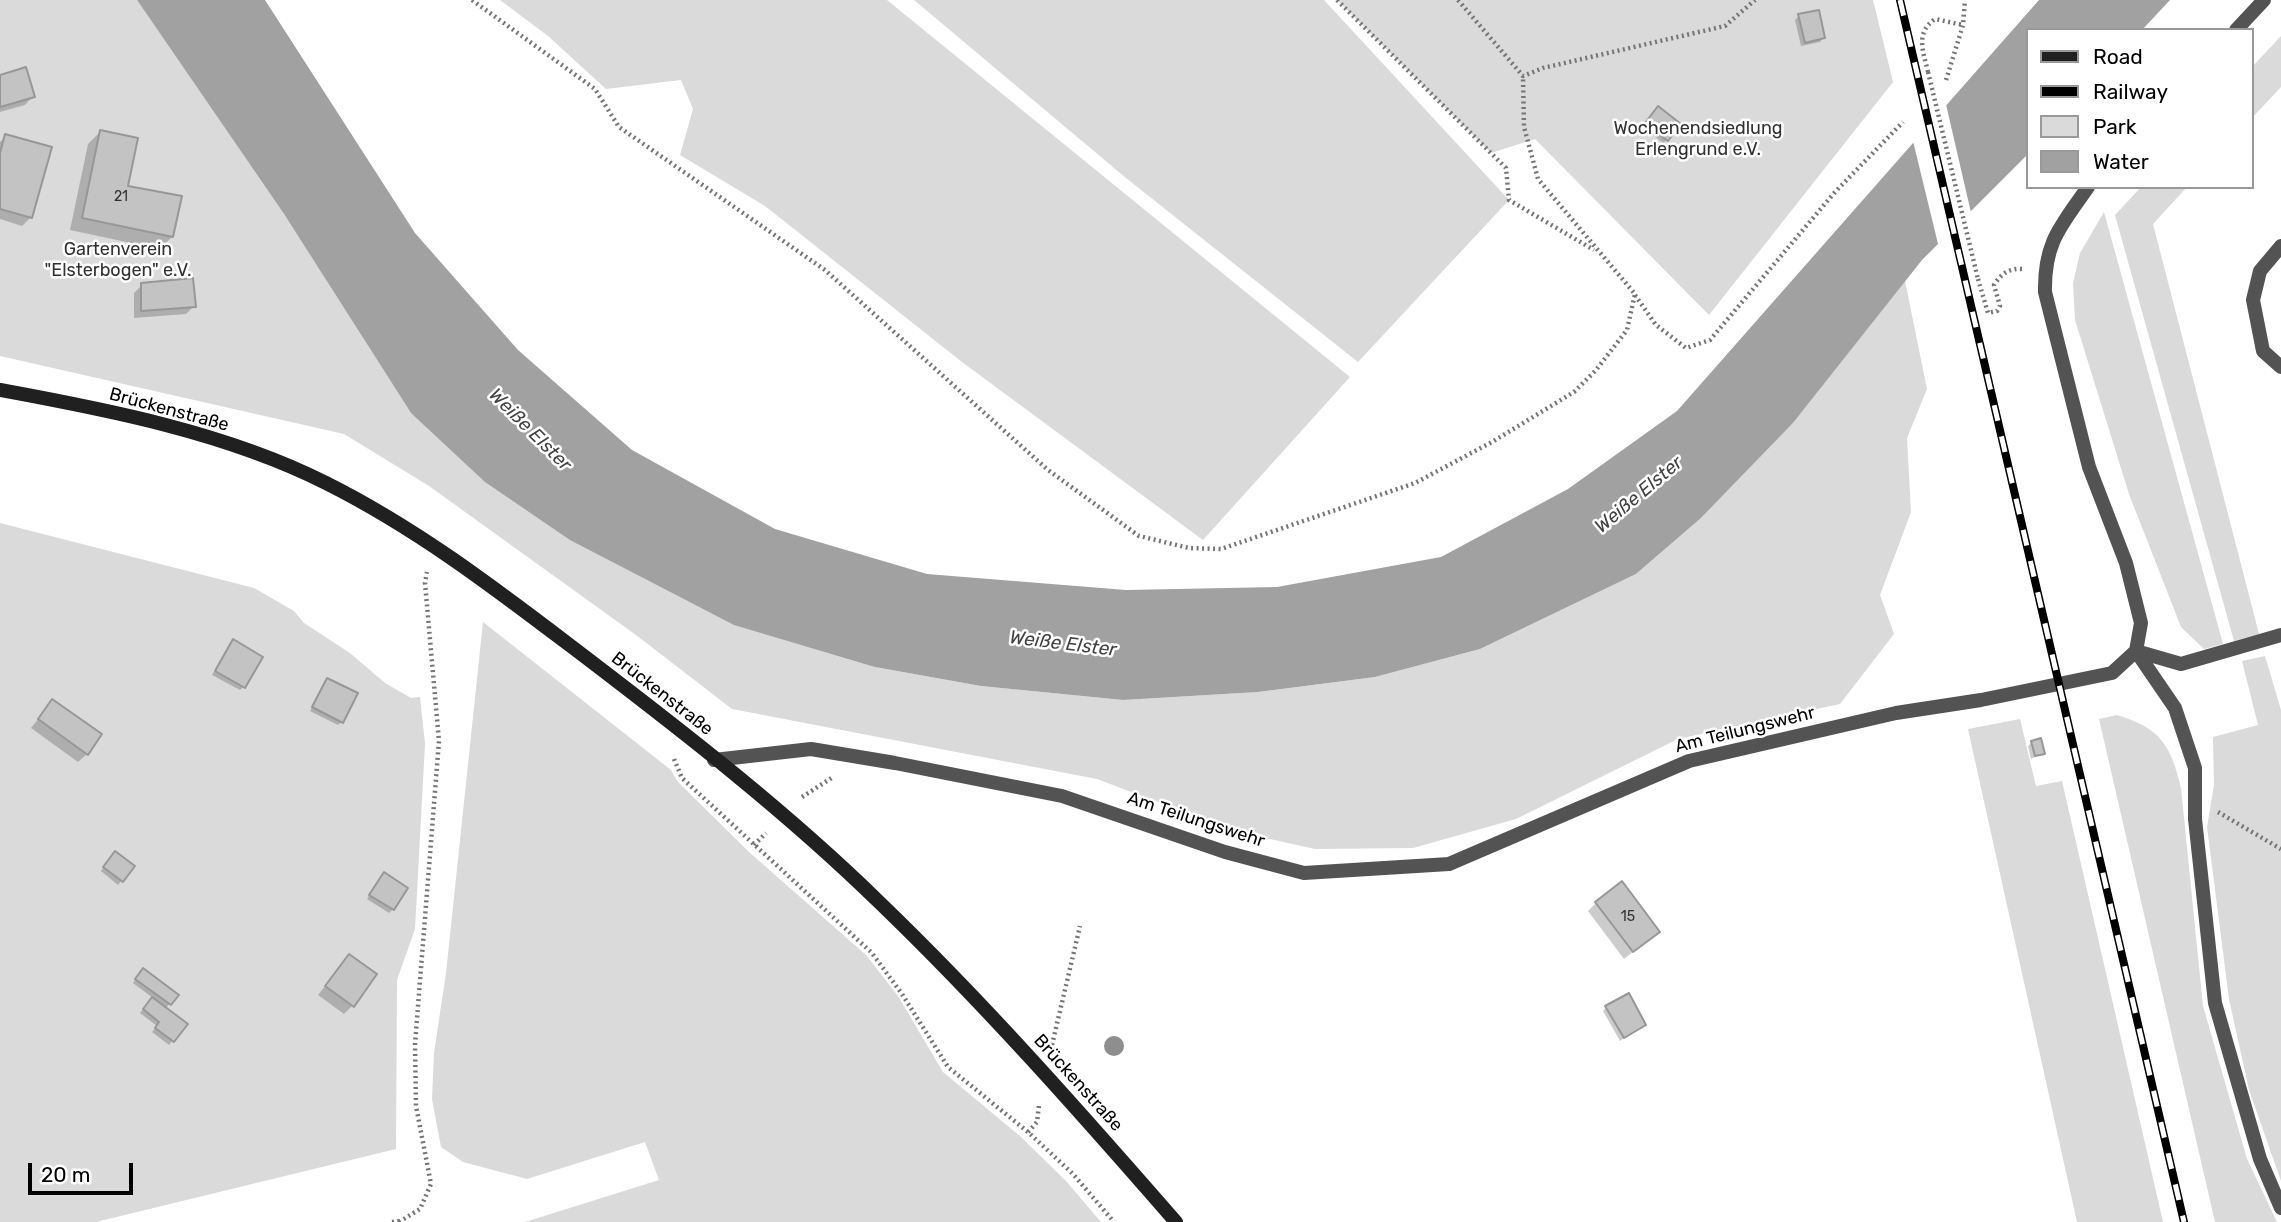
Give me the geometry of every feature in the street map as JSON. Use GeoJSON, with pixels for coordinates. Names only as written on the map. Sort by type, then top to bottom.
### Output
{"type":"FeatureCollection","features":[{"type":"Feature","properties":{"kind":"main road","name":"Brückenstraße"},"geometry":{"type":"LineString","coordinates":[[0,390],[173,429],[255,454],[323,482],[433,544],[651,707],[785,816],[878,901],[1046,1075],[1176,1222]]}},
{"type":"Feature","properties":{"kind":"lane"},"geometry":{"type":"LineString","coordinates":[[2237,28],[2263,0]]}},
{"type":"Feature","properties":{"kind":"lane"},"geometry":{"type":"LineString","coordinates":[[2087,189],[2052,238],[2045,271],[2045,292],[2089,467],[2126,563],[2141,623],[2136,651],[2175,708],[2194,768],[2214,1003],[2260,1159],[2281,1208]]}},
{"type":"Feature","properties":{"kind":"lane"},"geometry":{"type":"LineString","coordinates":[[2281,246],[2260,271],[2253,300],[2263,351],[2281,367]]}},
{"type":"Feature","properties":{"kind":"lane"},"geometry":{"type":"LineString","coordinates":[[2136,651],[2181,664],[2281,635]]}},
{"type":"Feature","properties":{"kind":"lane","name":"Am Teilungswehr"},"geometry":{"type":"LineString","coordinates":[[714,760],[811,749],[895,763],[1062,796],[1225,852],[1304,873],[1450,864],[1689,761],[1896,713],[1981,700],[2112,673],[2136,651]]}},
{"type":"Feature","properties":{"kind":"path"},"geometry":{"type":"LineString","coordinates":[[472,0],[595,89],[619,127],[825,270],[1048,470],[1139,536],[1189,548],[1220,549],[1415,483],[1574,393],[1627,330],[1635,294]]}},
{"type":"Feature","properties":{"kind":"path"},"geometry":{"type":"LineString","coordinates":[[1337,0],[1506,168],[1508,200],[1598,252]]}},
{"type":"Feature","properties":{"kind":"path"},"geometry":{"type":"LineString","coordinates":[[1458,0],[1523,76],[1524,127],[1538,179],[1635,294],[1656,325],[1686,348],[1710,340],[1835,192],[1903,122]]}},
{"type":"Feature","properties":{"kind":"path"},"geometry":{"type":"LineString","coordinates":[[1523,76],[1543,68],[1725,26],[1755,0]]}},
{"type":"Feature","properties":{"kind":"path"},"geometry":{"type":"LineString","coordinates":[[1946,79],[1963,25],[1965,0]]}},
{"type":"Feature","properties":{"kind":"path"},"geometry":{"type":"LineString","coordinates":[[1963,25],[1935,19],[1927,25],[1920,39],[1988,313],[1997,311],[2000,306],[1994,285],[2000,275],[2013,269],[2045,271]]}},
{"type":"Feature","properties":{"kind":"path"},"geometry":{"type":"LineString","coordinates":[[392,1222],[399,1222],[420,1209],[431,1184],[416,1106],[415,1044],[439,741],[425,583],[433,544]]}},
{"type":"Feature","properties":{"kind":"path"},"geometry":{"type":"LineString","coordinates":[[682,778],[872,953],[902,994],[948,1067],[1028,1132],[1073,1174],[1114,1222]]}},
{"type":"Feature","properties":{"kind":"path"},"geometry":{"type":"LineString","coordinates":[[2195,798],[2281,849]]}},
{"type":"Feature","properties":{"kind":"path"},"geometry":{"type":"LineString","coordinates":[[1028,1132],[1037,1122],[1080,926]]}},
{"type":"Feature","properties":{"kind":"green space","name":"Gartenverein \"Elsterbogen\" e.V."},"geometry":{"type":"Polygon","coordinates":[[[0,0],[137,0],[284,214],[411,413],[875,667],[981,686],[1123,700],[1258,692],[1375,677],[1480,649],[1636,574],[1701,518],[1793,423],[1905,281],[1927,389],[1907,438],[1911,512],[1880,595],[1894,634],[1840,704],[1678,739],[1516,819],[1413,848],[1315,849],[1234,831],[1097,779],[732,709],[636,635],[429,486],[344,434],[0,356],[0,0]]]}},
{"type":"Feature","properties":{"kind":"green space"},"geometry":{"type":"Polygon","coordinates":[[[500,0],[887,0],[1350,377],[1203,540],[962,362],[765,206],[680,155],[693,109],[681,80],[606,89],[548,36],[500,0]]]}},
{"type":"Feature","properties":{"kind":"green space"},"geometry":{"type":"Polygon","coordinates":[[[914,0],[1324,0],[1509,200],[1358,362],[1126,178],[914,0]]]}},
{"type":"Feature","properties":{"kind":"green space","name":"Wochenendsiedlung Erlengrund e.V."},"geometry":{"type":"Polygon","coordinates":[[[1337,0],[1873,0],[1893,82],[1709,315],[1535,139],[1491,153],[1337,0]]]}},
{"type":"Feature","properties":{"kind":"green space"},"geometry":{"type":"Polygon","coordinates":[[[2281,36],[2281,87],[2253,117],[2253,66],[2281,36]]]}},
{"type":"Feature","properties":{"kind":"green space"},"geometry":{"type":"Polygon","coordinates":[[[2139,189],[2185,189],[2153,224],[2259,634],[2234,641],[2115,215],[2139,189]]]}},
{"type":"Feature","properties":{"kind":"green space"},"geometry":{"type":"Polygon","coordinates":[[[2104,212],[2223,644],[2204,649],[2181,627],[2129,494],[2075,320],[2073,283],[2080,253],[2104,212]]]}},
{"type":"Feature","properties":{"kind":"green space"},"geometry":{"type":"Polygon","coordinates":[[[0,523],[254,588],[294,611],[304,623],[350,653],[385,683],[411,698],[420,697],[425,744],[415,929],[397,980],[396,1149],[96,1222],[0,1222],[0,523]]]}},
{"type":"Feature","properties":{"kind":"green space"},"geometry":{"type":"Polygon","coordinates":[[[483,622],[671,770],[678,782],[749,852],[866,955],[898,996],[943,1072],[1021,1137],[1066,1181],[1101,1222],[525,1222],[659,1180],[645,1142],[527,1179],[463,1162],[441,1147],[432,1099],[434,1053],[446,973],[483,622]]]}},
{"type":"Feature","properties":{"kind":"green space"},"geometry":{"type":"Polygon","coordinates":[[[2265,656],[2281,710],[2281,1181],[2249,1090],[2229,999],[2207,827],[2214,785],[2213,737],[2258,725],[2242,661],[2265,656]]]}},
{"type":"Feature","properties":{"kind":"green space"},"geometry":{"type":"Polygon","coordinates":[[[2117,715],[2154,733],[2168,750],[2177,773],[2181,788],[2203,1006],[2247,1159],[2277,1222],[2215,1222],[2099,719],[2117,715]]]}},
{"type":"Feature","properties":{"kind":"green space"},"geometry":{"type":"Polygon","coordinates":[[[2020,719],[2036,786],[2062,781],[2163,1222],[2077,1222],[1968,729],[2020,719]]]}},
{"type":"Feature","properties":{"kind":"water","name":"Weiße Elster"},"geometry":{"type":"Polygon","coordinates":[[[137,0],[265,0],[415,233],[518,350],[632,450],[775,529],[927,574],[1126,590],[1277,587],[1441,557],[1568,489],[1677,411],[2039,0],[2170,0],[2144,28],[2025,28],[2025,157],[1922,260],[1793,423],[1701,518],[1636,574],[1480,649],[1375,677],[1258,692],[1123,700],[981,686],[875,667],[734,625],[570,540],[485,482],[411,413],[284,214],[137,0]]]}},
{"type":"Feature","properties":{"kind":"pier"},"geometry":{"type":"Polygon","coordinates":[[[1945,100],[1972,217],[1939,248],[1912,137],[1945,100]]]}},
{"type":"Feature","properties":{"kind":"building"},"geometry":{"type":"Polygon","coordinates":[[[1819,10],[1825,38],[1805,43],[1798,14],[1819,10]]]}},
{"type":"Feature","properties":{"kind":"building"},"geometry":{"type":"Polygon","coordinates":[[[26,67],[35,97],[0,107],[0,75],[26,67]]]}},
{"type":"Feature","properties":{"kind":"building"},"geometry":{"type":"Polygon","coordinates":[[[1658,106],[1681,124],[1668,141],[1645,123],[1658,106]]]}},
{"type":"Feature","properties":{"kind":"building"},"geometry":{"type":"Polygon","coordinates":[[[100,130],[138,138],[128,186],[182,196],[173,237],[82,218],[100,130]]]}},
{"type":"Feature","properties":{"kind":"building"},"geometry":{"type":"Polygon","coordinates":[[[5,134],[52,147],[32,218],[0,209],[0,153],[5,134]]]}},
{"type":"Feature","properties":{"kind":"building"},"geometry":{"type":"Polygon","coordinates":[[[193,278],[196,307],[141,311],[141,283],[193,278]]]}},
{"type":"Feature","properties":{"kind":"building"},"geometry":{"type":"Polygon","coordinates":[[[233,639],[263,657],[245,688],[215,671],[233,639]]]}},
{"type":"Feature","properties":{"kind":"building"},"geometry":{"type":"Polygon","coordinates":[[[327,678],[358,693],[343,723],[312,707],[327,678]]]}},
{"type":"Feature","properties":{"kind":"building"},"geometry":{"type":"Polygon","coordinates":[[[52,699],[102,734],[88,755],[38,719],[52,699]]]}},
{"type":"Feature","properties":{"kind":"building"},"geometry":{"type":"Polygon","coordinates":[[[2041,738],[2045,754],[2035,756],[2031,741],[2041,738]]]}},
{"type":"Feature","properties":{"kind":"building"},"geometry":{"type":"Polygon","coordinates":[[[115,851],[135,866],[123,882],[103,867],[115,851]]]}},
{"type":"Feature","properties":{"kind":"building"},"geometry":{"type":"Polygon","coordinates":[[[384,872],[408,888],[394,910],[369,895],[384,872]]]}},
{"type":"Feature","properties":{"kind":"building"},"geometry":{"type":"Polygon","coordinates":[[[1622,881],[1660,932],[1633,952],[1595,902],[1622,881]]]}},
{"type":"Feature","properties":{"kind":"building"},"geometry":{"type":"Polygon","coordinates":[[[349,954],[377,974],[354,1007],[325,986],[349,954]]]}},
{"type":"Feature","properties":{"kind":"building"},"geometry":{"type":"Polygon","coordinates":[[[143,968],[179,995],[171,1005],[135,979],[143,968]]]}},
{"type":"Feature","properties":{"kind":"building"},"geometry":{"type":"Polygon","coordinates":[[[1629,993],[1646,1025],[1624,1038],[1605,1006],[1629,993]]]}},
{"type":"Feature","properties":{"kind":"building"},"geometry":{"type":"Polygon","coordinates":[[[152,997],[188,1024],[174,1042],[155,1028],[159,1022],[143,1009],[152,997]]]}},
{"type":"Feature","properties":{"kind":"railway"},"geometry":{"type":"LineString","coordinates":[[1900,0],[2184,1222]]}}]}
